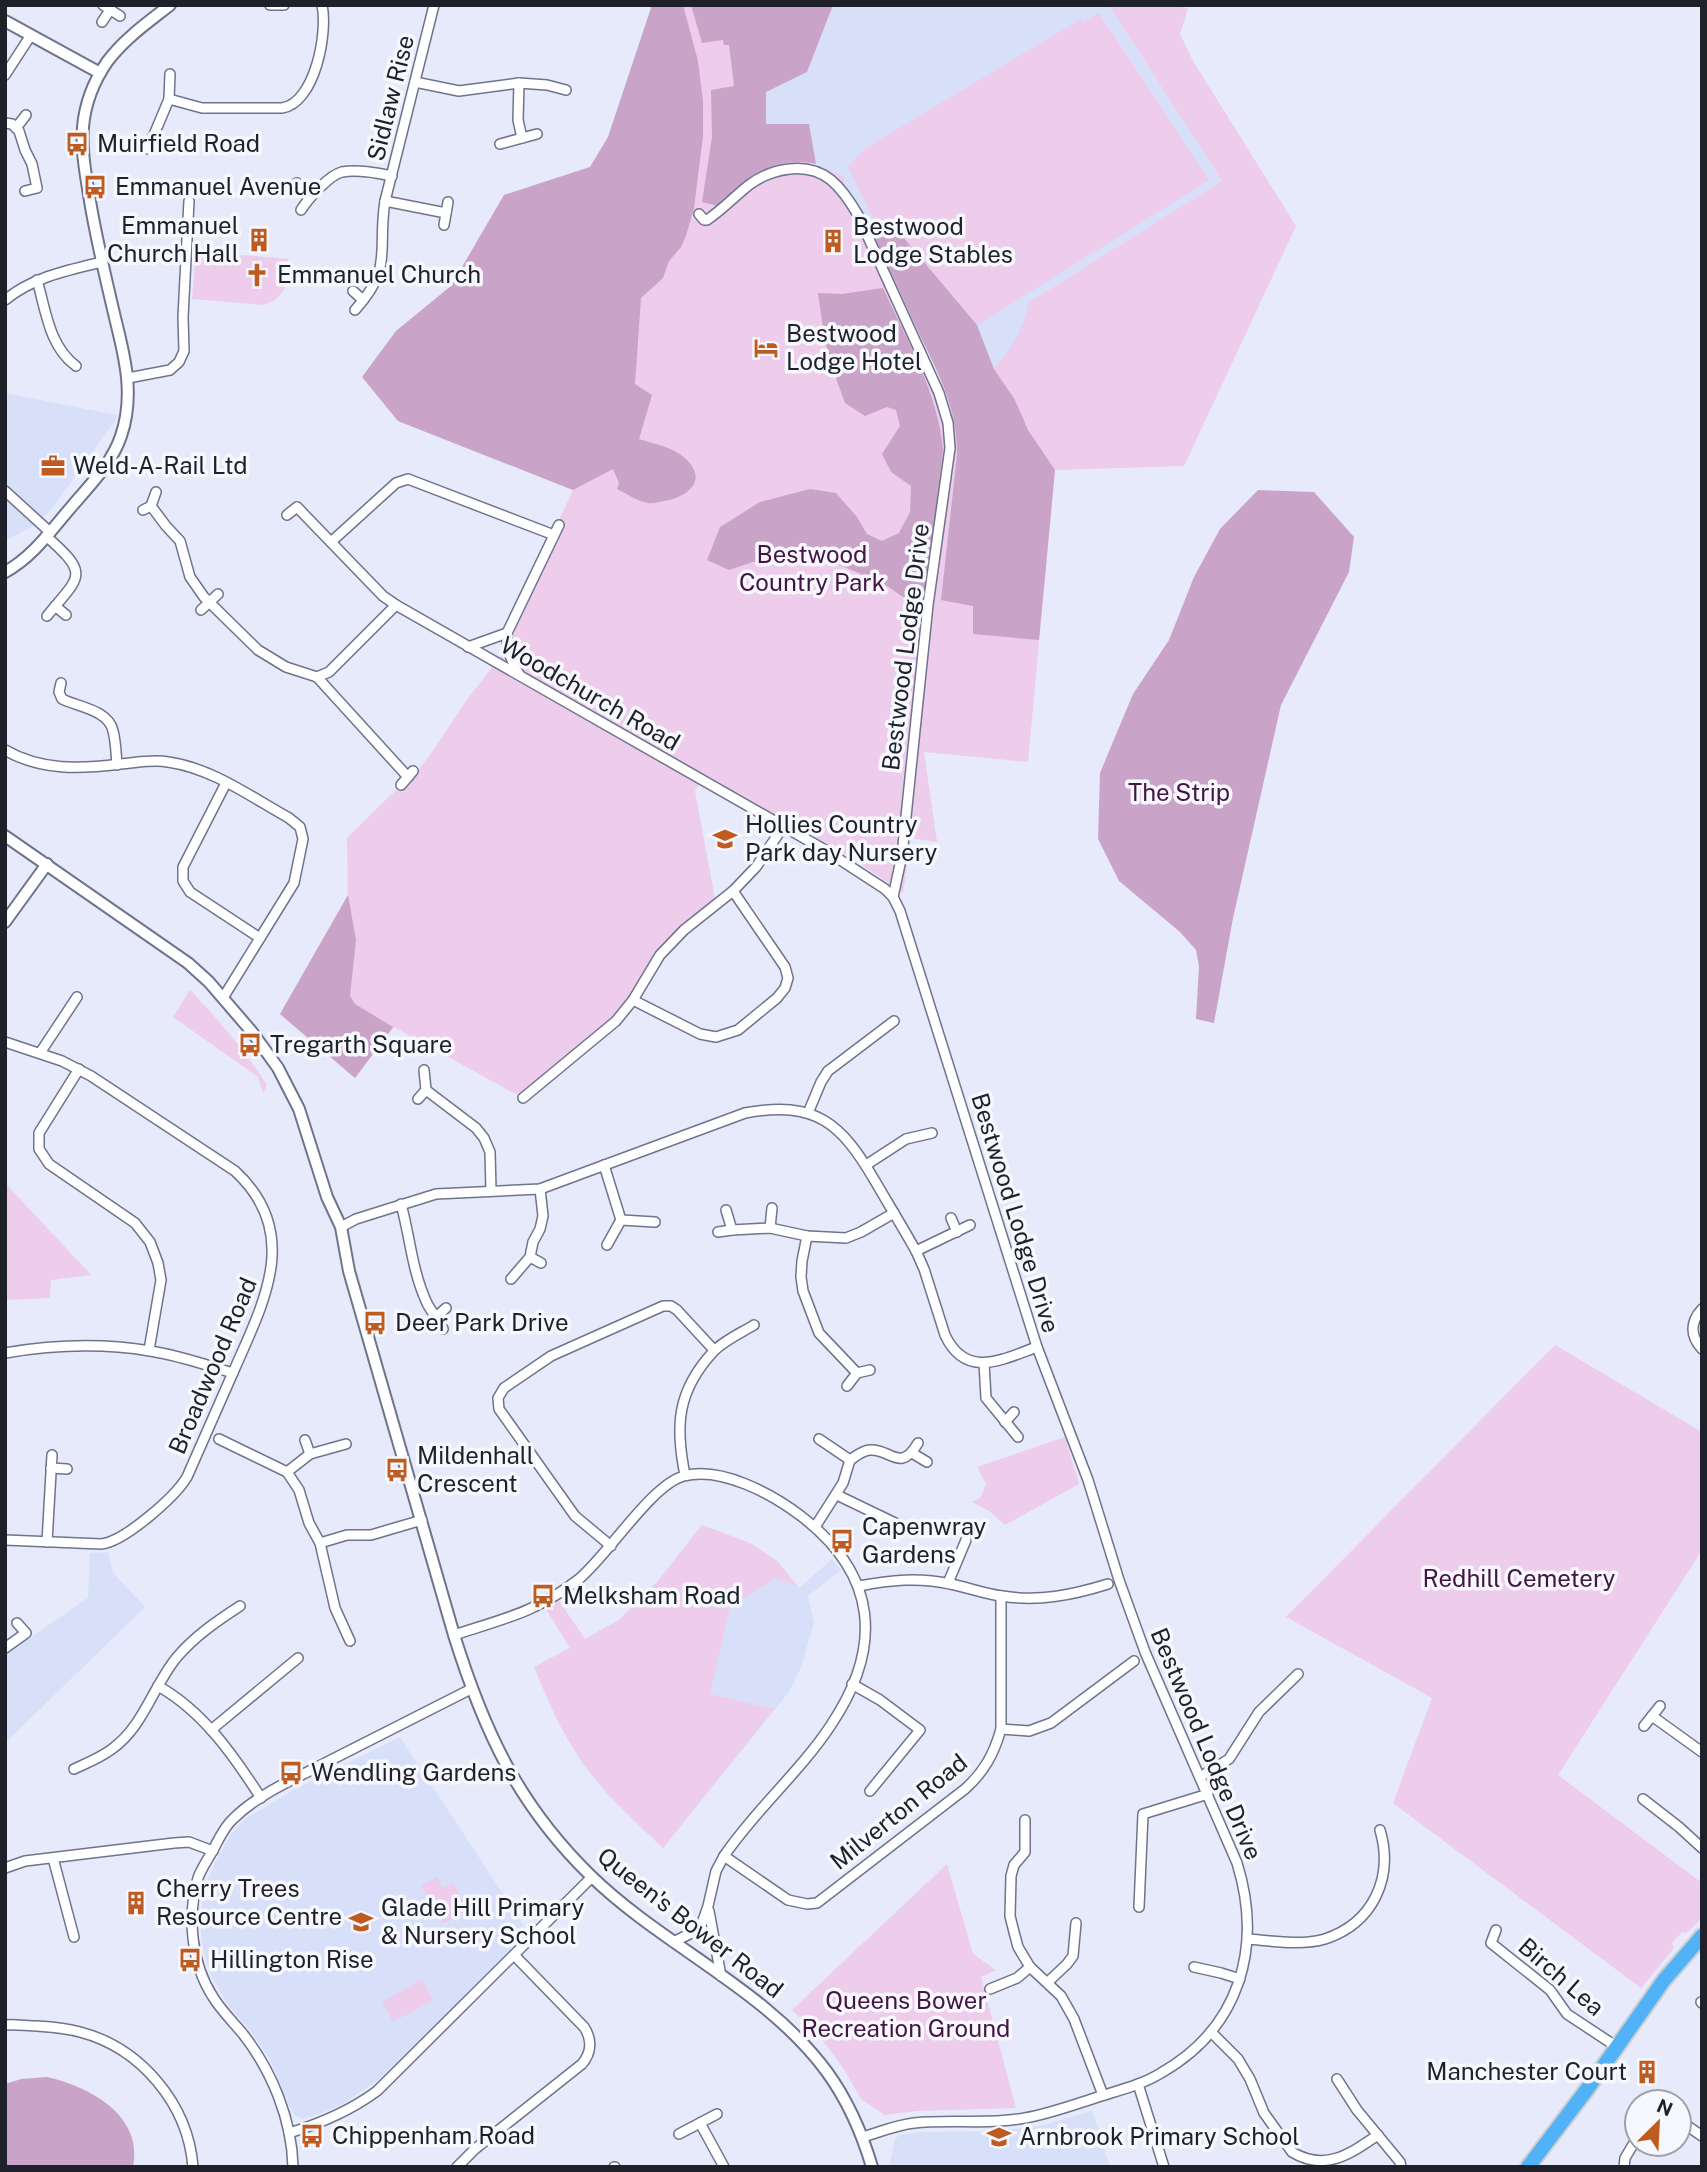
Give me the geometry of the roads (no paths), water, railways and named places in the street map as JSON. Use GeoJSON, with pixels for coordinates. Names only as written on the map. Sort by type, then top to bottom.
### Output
{"type":"FeatureCollection","features":[{"type":"Feature","properties":{"kind":"highway"},"geometry":{"type":"LineString","coordinates":[[1528,2167],[1569,2115],[1664,1980],[1702,1936]]}},
{"type":"Feature","properties":{"kind":"street"},"geometry":{"type":"LineString","coordinates":[[5,572],[19,564],[92,483],[116,449],[121,436],[127,410],[128,378],[85,175],[83,126],[86,110],[100,74],[127,40],[170,5]]}},
{"type":"Feature","properties":{"kind":"street"},"geometry":{"type":"LineString","coordinates":[[270,5],[284,5]]}},
{"type":"Feature","properties":{"kind":"street"},"geometry":{"type":"LineString","coordinates":[[169,99],[202,108],[282,108],[293,105],[308,89],[320,48],[325,23],[322,5]]}},
{"type":"Feature","properties":{"kind":"street","name":"Sidlaw Rise"},"geometry":{"type":"LineString","coordinates":[[355,310],[375,284],[381,267],[385,201],[434,5]]}},
{"type":"Feature","properties":{"kind":"street"},"geometry":{"type":"LineString","coordinates":[[102,22],[106,8],[120,16]]}},
{"type":"Feature","properties":{"kind":"street"},"geometry":{"type":"LineString","coordinates":[[5,21],[100,74]]}},
{"type":"Feature","properties":{"kind":"street"},"geometry":{"type":"LineString","coordinates":[[5,75],[32,36]]}},
{"type":"Feature","properties":{"kind":"street"},"geometry":{"type":"LineString","coordinates":[[148,149],[169,99],[170,74]]}},
{"type":"Feature","properties":{"kind":"street"},"geometry":{"type":"LineString","coordinates":[[555,87],[557,74]]}},
{"type":"Feature","properties":{"kind":"street"},"geometry":{"type":"LineString","coordinates":[[415,82],[460,92],[519,83],[566,90]]}},
{"type":"Feature","properties":{"kind":"street"},"geometry":{"type":"LineString","coordinates":[[519,83],[518,120],[522,138]]}},
{"type":"Feature","properties":{"kind":"street"},"geometry":{"type":"LineString","coordinates":[[16,128],[26,115]]}},
{"type":"Feature","properties":{"kind":"street"},"geometry":{"type":"LineString","coordinates":[[5,123],[16,128],[32,164],[37,188],[25,191]]}},
{"type":"Feature","properties":{"kind":"street"},"geometry":{"type":"LineString","coordinates":[[141,131],[153,136]]}},
{"type":"Feature","properties":{"kind":"street"},"geometry":{"type":"LineString","coordinates":[[500,145],[537,134]]}},
{"type":"Feature","properties":{"kind":"street","name":"Bestwood Lodge Drive"},"geometry":{"type":"LineString","coordinates":[[699,214],[707,220],[752,183],[779,170],[805,170],[823,175],[833,182],[850,203],[872,245],[939,393],[948,423],[950,447],[928,605],[902,855],[893,897],[900,911],[1037,1347],[1088,1480],[1145,1652],[1232,1850],[1242,1880],[1247,1912],[1248,1940],[1240,1979],[1226,2010],[1197,2048],[1159,2075],[1048,2113],[1025,2118],[912,2123],[863,2137]]}},
{"type":"Feature","properties":{"kind":"street"},"geometry":{"type":"LineString","coordinates":[[302,209],[309,198],[341,172],[391,176]]}},
{"type":"Feature","properties":{"kind":"street"},"geometry":{"type":"LineString","coordinates":[[297,183],[309,198]]}},
{"type":"Feature","properties":{"kind":"street"},"geometry":{"type":"LineString","coordinates":[[128,378],[170,370],[179,362],[184,351],[183,317],[189,201]]}},
{"type":"Feature","properties":{"kind":"street"},"geometry":{"type":"LineString","coordinates":[[385,201],[447,207],[444,225]]}},
{"type":"Feature","properties":{"kind":"street"},"geometry":{"type":"LineString","coordinates":[[176,213],[188,214]]}},
{"type":"Feature","properties":{"kind":"street"},"geometry":{"type":"LineString","coordinates":[[6,297],[37,280],[102,262]]}},
{"type":"Feature","properties":{"kind":"street"},"geometry":{"type":"LineString","coordinates":[[37,280],[52,333],[60,350],[71,363],[60,367]]}},
{"type":"Feature","properties":{"kind":"street"},"geometry":{"type":"LineString","coordinates":[[353,291],[363,300]]}},
{"type":"Feature","properties":{"kind":"street"},"geometry":{"type":"LineString","coordinates":[[331,542],[396,483],[408,479],[554,535]]}},
{"type":"Feature","properties":{"kind":"street"},"geometry":{"type":"LineString","coordinates":[[5,491],[71,559],[76,570],[73,584],[47,616]]}},
{"type":"Feature","properties":{"kind":"street"},"geometry":{"type":"LineString","coordinates":[[156,492],[147,508],[180,541],[190,577],[209,603],[258,650],[286,667],[317,677],[407,778]]}},
{"type":"Feature","properties":{"kind":"street","name":"Woodchurch Road"},"geometry":{"type":"LineString","coordinates":[[288,515],[297,507],[383,596],[396,606],[860,872],[893,897]]}},
{"type":"Feature","properties":{"kind":"street"},"geometry":{"type":"LineString","coordinates":[[520,676],[507,647],[507,633],[559,525]]}},
{"type":"Feature","properties":{"kind":"street"},"geometry":{"type":"LineString","coordinates":[[201,610],[218,594]]}},
{"type":"Feature","properties":{"kind":"street"},"geometry":{"type":"LineString","coordinates":[[55,606],[66,615]]}},
{"type":"Feature","properties":{"kind":"street"},"geometry":{"type":"LineString","coordinates":[[317,677],[329,671],[396,606]]}},
{"type":"Feature","properties":{"kind":"street"},"geometry":{"type":"LineString","coordinates":[[468,647],[507,633]]}},
{"type":"Feature","properties":{"kind":"street"},"geometry":{"type":"LineString","coordinates":[[61,683],[59,692],[62,699],[99,714],[110,722],[117,765]]}},
{"type":"Feature","properties":{"kind":"street"},"geometry":{"type":"LineString","coordinates":[[5,750],[45,765],[67,768],[171,762],[196,769],[226,783],[296,823],[303,833],[294,883],[223,998]]}},
{"type":"Feature","properties":{"kind":"street"},"geometry":{"type":"LineString","coordinates":[[226,783],[183,867],[183,881],[190,892],[260,938]]}},
{"type":"Feature","properties":{"kind":"street"},"geometry":{"type":"LineString","coordinates":[[523,1098],[602,1034],[625,1011],[660,955],[684,930],[733,891],[756,867],[783,827]]}},
{"type":"Feature","properties":{"kind":"street","name":"Queen's Bower Road"},"geometry":{"type":"LineString","coordinates":[[5,836],[188,963],[223,998],[262,1044],[299,1109],[327,1197],[341,1227],[349,1271],[454,1635],[471,1689],[491,1737],[524,1797],[562,1846],[592,1877],[673,1942],[768,2011],[812,2053],[842,2095],[863,2137],[872,2167]]}},
{"type":"Feature","properties":{"kind":"street"},"geometry":{"type":"LineString","coordinates":[[5,922],[47,864]]}},
{"type":"Feature","properties":{"kind":"street"},"geometry":{"type":"LineString","coordinates":[[633,1000],[700,1034],[716,1037],[738,1030],[777,998],[789,978],[785,967],[733,891]]}},
{"type":"Feature","properties":{"kind":"street"},"geometry":{"type":"LineString","coordinates":[[40,1053],[77,997]]}},
{"type":"Feature","properties":{"kind":"street"},"geometry":{"type":"LineString","coordinates":[[60,1001],[70,1007]]}},
{"type":"Feature","properties":{"kind":"street"},"geometry":{"type":"LineString","coordinates":[[808,1113],[828,1070],[894,1021]]}},
{"type":"Feature","properties":{"kind":"street"},"geometry":{"type":"LineString","coordinates":[[864,1029],[872,1038]]}},
{"type":"Feature","properties":{"kind":"street","name":"Broadwood Road"},"geometry":{"type":"LineString","coordinates":[[5,1042],[79,1069],[235,1171],[258,1199],[273,1247],[271,1275],[262,1308],[187,1477],[178,1489],[130,1532],[116,1540],[101,1544],[5,1540]]}},
{"type":"Feature","properties":{"kind":"street"},"geometry":{"type":"LineString","coordinates":[[79,1069],[39,1133],[39,1149],[49,1164],[135,1223],[150,1242],[161,1280],[149,1350]]}},
{"type":"Feature","properties":{"kind":"street"},"geometry":{"type":"LineString","coordinates":[[424,1070],[426,1090],[476,1128],[484,1138],[490,1153],[491,1190]]}},
{"type":"Feature","properties":{"kind":"street"},"geometry":{"type":"LineString","coordinates":[[418,1099],[426,1090]]}},
{"type":"Feature","properties":{"kind":"street"},"geometry":{"type":"LineString","coordinates":[[341,1227],[436,1194],[540,1189],[745,1113],[789,1109],[808,1113],[832,1124],[850,1142],[866,1165],[916,1251],[950,1345],[975,1363],[1000,1361],[1037,1347]]}},
{"type":"Feature","properties":{"kind":"street"},"geometry":{"type":"LineString","coordinates":[[866,1165],[906,1139],[932,1133]]}},
{"type":"Feature","properties":{"kind":"street"},"geometry":{"type":"LineString","coordinates":[[604,1165],[621,1220],[607,1245]]}},
{"type":"Feature","properties":{"kind":"street"},"geometry":{"type":"LineString","coordinates":[[512,1279],[530,1257],[533,1242],[540,1229],[543,1216],[540,1189]]}},
{"type":"Feature","properties":{"kind":"street"},"geometry":{"type":"LineString","coordinates":[[401,1204],[412,1264],[427,1305],[437,1316],[443,1329]]}},
{"type":"Feature","properties":{"kind":"street"},"geometry":{"type":"LineString","coordinates":[[770,1228],[772,1208]]}},
{"type":"Feature","properties":{"kind":"street"},"geometry":{"type":"LineString","coordinates":[[726,1210],[732,1230]]}},
{"type":"Feature","properties":{"kind":"street"},"geometry":{"type":"LineString","coordinates":[[718,1232],[770,1228],[807,1236],[846,1238],[894,1213]]}},
{"type":"Feature","properties":{"kind":"street"},"geometry":{"type":"LineString","coordinates":[[951,1218],[957,1232]]}},
{"type":"Feature","properties":{"kind":"street"},"geometry":{"type":"LineString","coordinates":[[621,1220],[655,1222]]}},
{"type":"Feature","properties":{"kind":"street"},"geometry":{"type":"LineString","coordinates":[[916,1251],[970,1225]]}},
{"type":"Feature","properties":{"kind":"street"},"geometry":{"type":"LineString","coordinates":[[807,1236],[802,1261],[803,1291],[819,1333],[857,1373]]}},
{"type":"Feature","properties":{"kind":"street"},"geometry":{"type":"LineString","coordinates":[[530,1257],[541,1263]]}},
{"type":"Feature","properties":{"kind":"street"},"geometry":{"type":"LineString","coordinates":[[791,1295],[803,1291]]}},
{"type":"Feature","properties":{"kind":"street"},"geometry":{"type":"LineString","coordinates":[[611,1546],[575,1516],[499,1409],[498,1398],[504,1388],[551,1356],[663,1306],[671,1306],[677,1310],[714,1350]]}},
{"type":"Feature","properties":{"kind":"street"},"geometry":{"type":"LineString","coordinates":[[437,1316],[446,1308]]}},
{"type":"Feature","properties":{"kind":"street"},"geometry":{"type":"LineString","coordinates":[[1702,1309],[1693,1321],[1692,1329],[1693,1338],[1702,1349]]}},
{"type":"Feature","properties":{"kind":"street"},"geometry":{"type":"LineString","coordinates":[[685,1475],[678,1441],[680,1413],[688,1389],[714,1350],[754,1325]]}},
{"type":"Feature","properties":{"kind":"street"},"geometry":{"type":"LineString","coordinates":[[5,1353],[54,1347],[115,1347],[149,1350],[233,1373]]}},
{"type":"Feature","properties":{"kind":"street"},"geometry":{"type":"LineString","coordinates":[[984,1363],[986,1398],[1018,1437]]}},
{"type":"Feature","properties":{"kind":"street"},"geometry":{"type":"LineString","coordinates":[[847,1386],[857,1373],[870,1370]]}},
{"type":"Feature","properties":{"kind":"street"},"geometry":{"type":"LineString","coordinates":[[1005,1422],[1014,1412]]}},
{"type":"Feature","properties":{"kind":"street"},"geometry":{"type":"LineString","coordinates":[[219,1439],[287,1472],[299,1490],[309,1523],[320,1543],[335,1608],[350,1642]]}},
{"type":"Feature","properties":{"kind":"street"},"geometry":{"type":"LineString","coordinates":[[819,1439],[850,1460]]}},
{"type":"Feature","properties":{"kind":"street"},"geometry":{"type":"LineString","coordinates":[[305,1440],[310,1454]]}},
{"type":"Feature","properties":{"kind":"street"},"geometry":{"type":"LineString","coordinates":[[815,1527],[837,1495],[850,1460],[868,1449],[891,1458],[906,1457],[918,1443]]}},
{"type":"Feature","properties":{"kind":"street"},"geometry":{"type":"LineString","coordinates":[[287,1472],[310,1454],[346,1444]]}},
{"type":"Feature","properties":{"kind":"street"},"geometry":{"type":"LineString","coordinates":[[912,1453],[928,1462]]}},
{"type":"Feature","properties":{"kind":"street"},"geometry":{"type":"LineString","coordinates":[[47,1542],[52,1455]]}},
{"type":"Feature","properties":{"kind":"street"},"geometry":{"type":"LineString","coordinates":[[51,1468],[67,1469]]}},
{"type":"Feature","properties":{"kind":"street"},"geometry":{"type":"LineString","coordinates":[[454,1635],[534,1609],[582,1576],[660,1489],[685,1475],[705,1474],[742,1483],[782,1502],[815,1527],[843,1556],[859,1586],[866,1620],[863,1653],[852,1684],[822,1738],[724,1856],[716,1871],[700,1929],[673,1942]]}},
{"type":"Feature","properties":{"kind":"street"},"geometry":{"type":"LineString","coordinates":[[837,1495],[895,1523]]}},
{"type":"Feature","properties":{"kind":"street"},"geometry":{"type":"LineString","coordinates":[[884,1517],[889,1506]]}},
{"type":"Feature","properties":{"kind":"street"},"geometry":{"type":"LineString","coordinates":[[320,1543],[347,1535],[371,1535],[422,1520]]}},
{"type":"Feature","properties":{"kind":"street"},"geometry":{"type":"LineString","coordinates":[[948,1583],[966,1540]]}},
{"type":"Feature","properties":{"kind":"street"},"geometry":{"type":"LineString","coordinates":[[962,1550],[973,1554]]}},
{"type":"Feature","properties":{"kind":"street"},"geometry":{"type":"LineString","coordinates":[[859,1586],[906,1579],[948,1583],[1001,1596],[1037,1598],[1065,1596],[1108,1584]]}},
{"type":"Feature","properties":{"kind":"street","name":"Milverton Road"},"geometry":{"type":"LineString","coordinates":[[724,1856],[788,1900],[817,1903],[979,1776],[996,1746],[1001,1729],[1001,1596]]}},
{"type":"Feature","properties":{"kind":"street"},"geometry":{"type":"LineString","coordinates":[[74,1769],[97,1758],[125,1738],[139,1720],[171,1665],[202,1632],[240,1606]]}},
{"type":"Feature","properties":{"kind":"street"},"geometry":{"type":"LineString","coordinates":[[229,1614],[237,1624]]}},
{"type":"Feature","properties":{"kind":"street"},"geometry":{"type":"LineString","coordinates":[[5,1648],[26,1633],[17,1623]]}},
{"type":"Feature","properties":{"kind":"street"},"geometry":{"type":"LineString","coordinates":[[211,1730],[298,1658]]}},
{"type":"Feature","properties":{"kind":"street"},"geometry":{"type":"LineString","coordinates":[[1001,1729],[1029,1731],[1051,1723],[1134,1661]]}},
{"type":"Feature","properties":{"kind":"street"},"geometry":{"type":"LineString","coordinates":[[1200,1777],[1229,1759],[1259,1712],[1286,1679],[1298,1674]]}},
{"type":"Feature","properties":{"kind":"street"},"geometry":{"type":"LineString","coordinates":[[852,1684],[880,1700],[919,1730],[870,1791]]}},
{"type":"Feature","properties":{"kind":"street"},"geometry":{"type":"LineString","coordinates":[[158,1686],[186,1706],[211,1730],[261,1798]]}},
{"type":"Feature","properties":{"kind":"street"},"geometry":{"type":"LineString","coordinates":[[293,2167],[289,2133],[273,2085],[260,2058],[213,1998],[197,1961],[192,1924],[199,1877],[231,1821],[261,1798],[471,1689]]}},
{"type":"Feature","properties":{"kind":"street"},"geometry":{"type":"LineString","coordinates":[[1644,1726],[1660,1706]]}},
{"type":"Feature","properties":{"kind":"street"},"geometry":{"type":"LineString","coordinates":[[1652,1716],[1702,1752]]}},
{"type":"Feature","properties":{"kind":"street"},"geometry":{"type":"LineString","coordinates":[[1139,1907],[1143,1814],[1208,1794]]}},
{"type":"Feature","properties":{"kind":"street"},"geometry":{"type":"LineString","coordinates":[[1643,1799],[1702,1848]]}},
{"type":"Feature","properties":{"kind":"street"},"geometry":{"type":"LineString","coordinates":[[1025,1820],[1025,1852],[1014,1865],[1011,1876],[1010,1916],[1018,1947],[1030,1967],[1061,1996],[1074,2019],[1103,2095]]}},
{"type":"Feature","properties":{"kind":"street"},"geometry":{"type":"LineString","coordinates":[[1248,1940],[1292,1942],[1323,1939],[1348,1928],[1364,1915],[1376,1899],[1382,1880],[1384,1845],[1380,1830]]}},
{"type":"Feature","properties":{"kind":"street"},"geometry":{"type":"LineString","coordinates":[[5,1868],[25,1861],[189,1842],[213,1851]]}},
{"type":"Feature","properties":{"kind":"street"},"geometry":{"type":"LineString","coordinates":[[53,1858],[74,1937]]}},
{"type":"Feature","properties":{"kind":"street"},"geometry":{"type":"LineString","coordinates":[[289,2133],[341,2115],[377,2091],[592,1877]]}},
{"type":"Feature","properties":{"kind":"street"},"geometry":{"type":"LineString","coordinates":[[708,1906],[721,1976]]}},
{"type":"Feature","properties":{"kind":"street"},"geometry":{"type":"LineString","coordinates":[[69,1919],[82,1917]]}},
{"type":"Feature","properties":{"kind":"street"},"geometry":{"type":"LineString","coordinates":[[1048,1982],[1068,1964],[1073,1955],[1076,1923]]}},
{"type":"Feature","properties":{"kind":"street","name":"Birch Lea"},"geometry":{"type":"LineString","coordinates":[[1496,1930],[1491,1942],[1550,1990],[1567,2014],[1617,2047]]}},
{"type":"Feature","properties":{"kind":"street"},"geometry":{"type":"LineString","coordinates":[[457,2167],[475,2149],[582,2064],[589,2054],[590,2040],[584,2027],[514,1955]]}},
{"type":"Feature","properties":{"kind":"street"},"geometry":{"type":"LineString","coordinates":[[990,1989],[1017,1978],[1030,1967]]}},
{"type":"Feature","properties":{"kind":"street"},"geometry":{"type":"LineString","coordinates":[[1194,1967],[1240,1979]]}},
{"type":"Feature","properties":{"kind":"street"},"geometry":{"type":"LineString","coordinates":[[5,2025],[81,2032],[121,2049],[138,2062],[162,2088],[180,2115],[188,2135],[193,2167]]}},
{"type":"Feature","properties":{"kind":"street"},"geometry":{"type":"LineString","coordinates":[[1211,2032],[1238,2059],[1264,2113],[1292,2152],[1298,2156],[1311,2163],[1328,2164],[1341,2161],[1378,2135]]}},
{"type":"Feature","properties":{"kind":"street"},"geometry":{"type":"LineString","coordinates":[[1337,2079],[1367,2122],[1400,2162],[1401,2167]]}},
{"type":"Feature","properties":{"kind":"street"},"geometry":{"type":"LineString","coordinates":[[1138,2084],[1164,2167]]}},
{"type":"Feature","properties":{"kind":"street"},"geometry":{"type":"LineString","coordinates":[[679,2134],[717,2114]]}},
{"type":"Feature","properties":{"kind":"street"},"geometry":{"type":"LineString","coordinates":[[700,2123],[724,2167]]}},
{"type":"Feature","properties":{"kind":"place","name":"Muirfield Road"},"geometry":{"type":"Point","coordinates":[77,144]}},
{"type":"Feature","properties":{"kind":"place","name":"Emmanuel Avenue"},"geometry":{"type":"Point","coordinates":[95,187]}},
{"type":"Feature","properties":{"kind":"place","name":"Emmanuel Church Hall"},"geometry":{"type":"Point","coordinates":[259,240]}},
{"type":"Feature","properties":{"kind":"place","name":"Bestwood Lodge Stables"},"geometry":{"type":"Point","coordinates":[833,241]}},
{"type":"Feature","properties":{"kind":"place","name":"Emmanuel Church"},"geometry":{"type":"Point","coordinates":[257,275]}},
{"type":"Feature","properties":{"kind":"place","name":"Bestwood Lodge Hotel"},"geometry":{"type":"Point","coordinates":[766,348]}},
{"type":"Feature","properties":{"kind":"place","name":"Weld-A-Rail Ltd"},"geometry":{"type":"Point","coordinates":[53,466]}},
{"type":"Feature","properties":{"kind":"place","name":"Hollies Country Park day Nursery"},"geometry":{"type":"Point","coordinates":[725,839]}},
{"type":"Feature","properties":{"kind":"place","name":"Tregarth Square"},"geometry":{"type":"Point","coordinates":[250,1045]}},
{"type":"Feature","properties":{"kind":"place","name":"Deer Park Drive"},"geometry":{"type":"Point","coordinates":[375,1323]}},
{"type":"Feature","properties":{"kind":"place","name":"Mildenhall Crescent"},"geometry":{"type":"Point","coordinates":[397,1470]}},
{"type":"Feature","properties":{"kind":"place","name":"Capenwray Gardens"},"geometry":{"type":"Point","coordinates":[842,1541]}},
{"type":"Feature","properties":{"kind":"place","name":"Melksham Road"},"geometry":{"type":"Point","coordinates":[543,1596]}},
{"type":"Feature","properties":{"kind":"place","name":"Wendling Gardens"},"geometry":{"type":"Point","coordinates":[291,1773]}},
{"type":"Feature","properties":{"kind":"place","name":"Cherry Trees Resource Centre"},"geometry":{"type":"Point","coordinates":[136,1903]}},
{"type":"Feature","properties":{"kind":"place","name":"Glade Hill Primary & Nursery School"},"geometry":{"type":"Point","coordinates":[361,1922]}},
{"type":"Feature","properties":{"kind":"place","name":"Hillington Rise"},"geometry":{"type":"Point","coordinates":[190,1960]}},
{"type":"Feature","properties":{"kind":"place","name":"Manchester Court"},"geometry":{"type":"Point","coordinates":[1647,2072]}},
{"type":"Feature","properties":{"kind":"place","name":"Chippenham Road"},"geometry":{"type":"Point","coordinates":[312,2136]}},
{"type":"Feature","properties":{"kind":"place","name":"Arnbrook Primary School"},"geometry":{"type":"Point","coordinates":[999,2137]}},
{"type":"Feature","properties":{"kind":"park label","name":"Bestwood Country Park"},"geometry":{"type":"Point","coordinates":[812,569]}},
{"type":"Feature","properties":{"kind":"park label","name":"The Strip"},"geometry":{"type":"Point","coordinates":[1179,793]}},
{"type":"Feature","properties":{"kind":"park label","name":"Redhill Cemetery"},"geometry":{"type":"Point","coordinates":[1519,1579]}},
{"type":"Feature","properties":{"kind":"park label","name":"Queens Bower Recreation Ground"},"geometry":{"type":"Point","coordinates":[906,2015]}}]}
